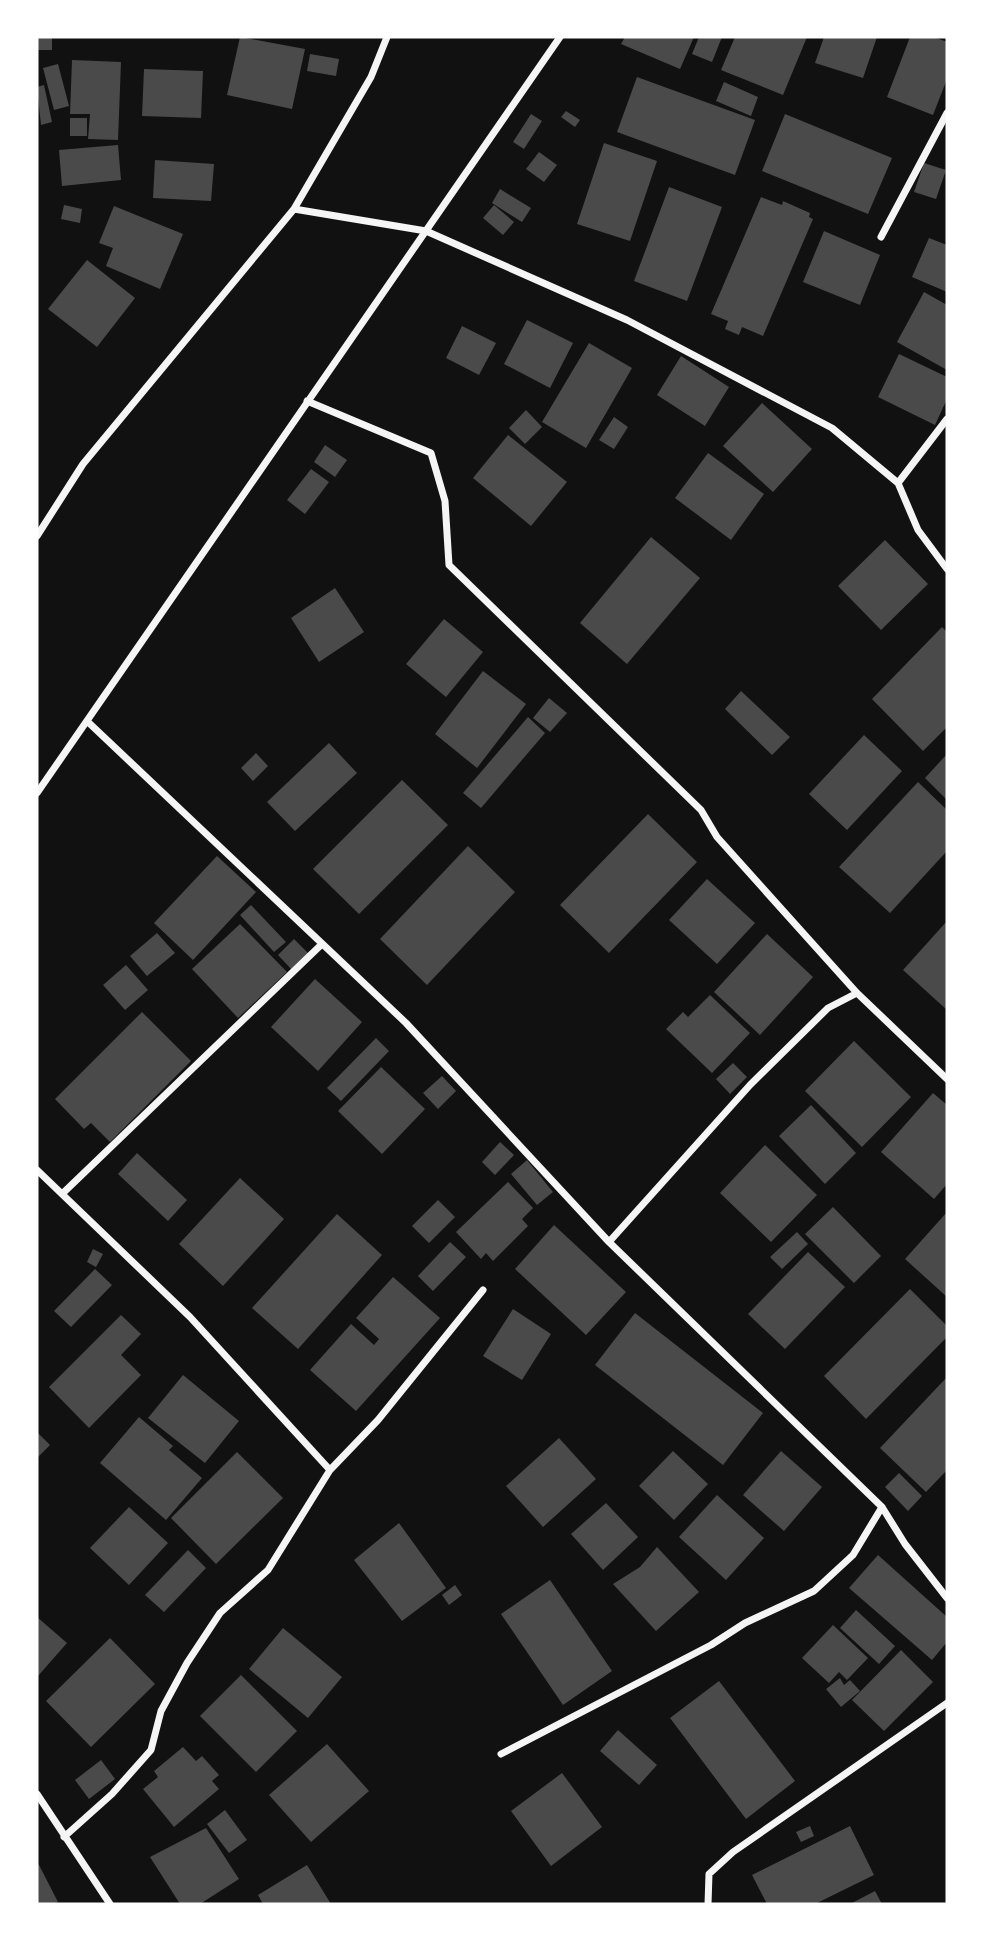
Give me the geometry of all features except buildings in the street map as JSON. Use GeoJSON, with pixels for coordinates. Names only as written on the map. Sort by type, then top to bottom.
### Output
{"type":"FeatureCollection","features":[{"type":"Feature","properties":{"kind":"street"},"geometry":{"type":"LineString","coordinates":[[37,536],[83,464],[294,209],[371,77],[387,37]]}},
{"type":"Feature","properties":{"kind":"street"},"geometry":{"type":"LineString","coordinates":[[37,793],[560,37]]}},
{"type":"Feature","properties":{"kind":"street"},"geometry":{"type":"LineString","coordinates":[[881,237],[947,113]]}},
{"type":"Feature","properties":{"kind":"street"},"geometry":{"type":"LineString","coordinates":[[294,209],[426,231],[627,320],[832,428],[898,483],[918,530],[947,569]]}},
{"type":"Feature","properties":{"kind":"street"},"geometry":{"type":"LineString","coordinates":[[307,401],[431,453],[445,501],[449,565],[701,810],[717,837],[857,993],[947,1079]]}},
{"type":"Feature","properties":{"kind":"street"},"geometry":{"type":"LineString","coordinates":[[898,483],[947,419]]}},
{"type":"Feature","properties":{"kind":"street"},"geometry":{"type":"LineString","coordinates":[[88,722],[406,1023],[609,1242],[882,1507],[905,1544],[947,1598]]}},
{"type":"Feature","properties":{"kind":"street"},"geometry":{"type":"LineString","coordinates":[[62,1194],[322,944]]}},
{"type":"Feature","properties":{"kind":"street"},"geometry":{"type":"LineString","coordinates":[[609,1242],[750,1085],[828,1008],[857,993]]}},
{"type":"Feature","properties":{"kind":"street"},"geometry":{"type":"LineString","coordinates":[[37,1170],[190,1317],[330,1470]]}},
{"type":"Feature","properties":{"kind":"street"},"geometry":{"type":"LineString","coordinates":[[64,1837],[112,1794],[151,1750],[161,1711],[187,1662],[219,1613],[268,1570],[330,1470],[378,1420],[483,1290]]}},
{"type":"Feature","properties":{"kind":"street"},"geometry":{"type":"LineString","coordinates":[[501,1754],[711,1645],[744,1623],[814,1591],[853,1555],[882,1507]]}},
{"type":"Feature","properties":{"kind":"street"},"geometry":{"type":"LineString","coordinates":[[708,1904],[709,1874],[733,1852],[947,1703]]}},
{"type":"Feature","properties":{"kind":"street"},"geometry":{"type":"LineString","coordinates":[[37,1794],[110,1904]]}}]}
